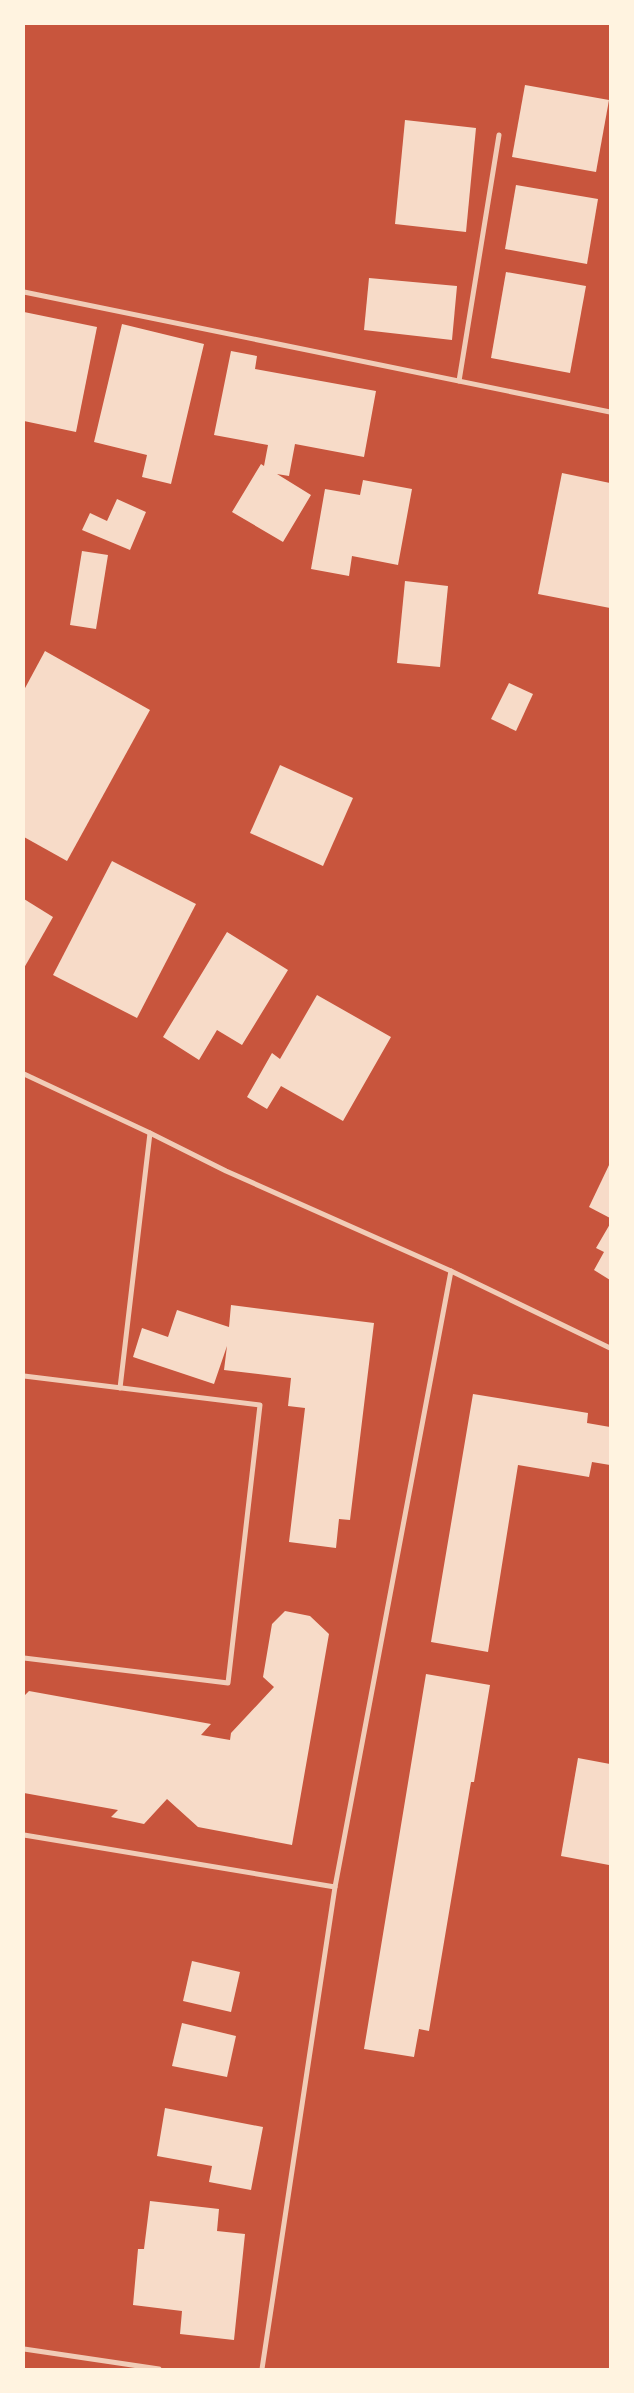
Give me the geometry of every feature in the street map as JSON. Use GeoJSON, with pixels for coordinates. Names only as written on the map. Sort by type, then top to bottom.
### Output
{"type":"FeatureCollection","features":[{"type":"Feature","properties":{"kind":"street"},"geometry":{"type":"LineString","coordinates":[[459,381],[499,135]]}},
{"type":"Feature","properties":{"kind":"street"},"geometry":{"type":"LineString","coordinates":[[24,292],[610,412]]}},
{"type":"Feature","properties":{"kind":"street"},"geometry":{"type":"LineString","coordinates":[[24,1074],[150,1132],[226,1171],[451,1272],[610,1348]]}},
{"type":"Feature","properties":{"kind":"street"},"geometry":{"type":"LineString","coordinates":[[120,1388],[150,1132]]}},
{"type":"Feature","properties":{"kind":"street"},"geometry":{"type":"LineString","coordinates":[[262,2369],[335,1887],[451,1272]]}},
{"type":"Feature","properties":{"kind":"street"},"geometry":{"type":"LineString","coordinates":[[24,1376],[260,1405],[228,1683],[24,1658]]}},
{"type":"Feature","properties":{"kind":"street"},"geometry":{"type":"LineString","coordinates":[[24,1835],[335,1887]]}},
{"type":"Feature","properties":{"kind":"street"},"geometry":{"type":"LineString","coordinates":[[24,2349],[159,2369]]}},
{"type":"Feature","properties":{"kind":"building"},"geometry":{"type":"Polygon","coordinates":[[[525,85],[609,100],[596,172],[512,157],[525,85]]]}},
{"type":"Feature","properties":{"kind":"building"},"geometry":{"type":"Polygon","coordinates":[[[405,120],[476,128],[466,232],[395,224],[405,120]]]}},
{"type":"Feature","properties":{"kind":"building"},"geometry":{"type":"Polygon","coordinates":[[[516,185],[598,199],[587,264],[505,249],[516,185]]]}},
{"type":"Feature","properties":{"kind":"building"},"geometry":{"type":"Polygon","coordinates":[[[506,272],[586,286],[570,373],[491,358],[506,272]]]}},
{"type":"Feature","properties":{"kind":"building"},"geometry":{"type":"Polygon","coordinates":[[[369,278],[457,286],[452,340],[364,330],[369,278]]]}},
{"type":"Feature","properties":{"kind":"building"},"geometry":{"type":"Polygon","coordinates":[[[24,312],[97,327],[76,432],[24,421],[24,312]]]}},
{"type":"Feature","properties":{"kind":"building"},"geometry":{"type":"Polygon","coordinates":[[[122,324],[204,344],[171,484],[142,477],[147,455],[94,442],[122,324]]]}},
{"type":"Feature","properties":{"kind":"building"},"geometry":{"type":"Polygon","coordinates":[[[231,351],[257,356],[255,369],[376,391],[364,457],[295,444],[289,476],[277,474],[311,495],[283,542],[232,512],[261,464],[264,466],[268,445],[214,435],[231,351]]]}},
{"type":"Feature","properties":{"kind":"building"},"geometry":{"type":"Polygon","coordinates":[[[562,473],[610,483],[610,608],[538,594],[562,473]]]}},
{"type":"Feature","properties":{"kind":"building"},"geometry":{"type":"Polygon","coordinates":[[[363,480],[412,489],[398,565],[352,556],[349,576],[311,569],[325,489],[360,495],[363,480]]]}},
{"type":"Feature","properties":{"kind":"building"},"geometry":{"type":"Polygon","coordinates":[[[117,499],[146,512],[130,550],[82,530],[90,513],[107,521],[117,499]]]}},
{"type":"Feature","properties":{"kind":"building"},"geometry":{"type":"Polygon","coordinates":[[[82,551],[108,555],[96,629],[70,625],[82,551]]]}},
{"type":"Feature","properties":{"kind":"building"},"geometry":{"type":"Polygon","coordinates":[[[405,581],[448,586],[440,667],[397,663],[405,581]]]}},
{"type":"Feature","properties":{"kind":"building"},"geometry":{"type":"Polygon","coordinates":[[[45,651],[150,710],[67,861],[24,837],[24,690],[45,651]]]}},
{"type":"Feature","properties":{"kind":"building"},"geometry":{"type":"Polygon","coordinates":[[[509,683],[533,694],[516,731],[491,719],[509,683]]]}},
{"type":"Feature","properties":{"kind":"building"},"geometry":{"type":"Polygon","coordinates":[[[280,765],[353,798],[323,866],[250,833],[280,765]]]}},
{"type":"Feature","properties":{"kind":"building"},"geometry":{"type":"Polygon","coordinates":[[[112,861],[196,904],[137,1018],[53,975],[112,861]]]}},
{"type":"Feature","properties":{"kind":"building"},"geometry":{"type":"Polygon","coordinates":[[[24,899],[53,917],[24,968],[24,899]]]}},
{"type":"Feature","properties":{"kind":"building"},"geometry":{"type":"Polygon","coordinates":[[[227,932],[288,970],[242,1045],[217,1030],[199,1060],[163,1037],[227,932]]]}},
{"type":"Feature","properties":{"kind":"building"},"geometry":{"type":"Polygon","coordinates":[[[317,995],[391,1037],[343,1121],[281,1086],[267,1109],[247,1097],[272,1053],[280,1059],[317,995]]]}},
{"type":"Feature","properties":{"kind":"building"},"geometry":{"type":"Polygon","coordinates":[[[610,1163],[610,1218],[589,1207],[610,1163]]]}},
{"type":"Feature","properties":{"kind":"building"},"geometry":{"type":"Polygon","coordinates":[[[610,1224],[610,1280],[594,1270],[604,1252],[596,1248],[610,1224]]]}},
{"type":"Feature","properties":{"kind":"building"},"geometry":{"type":"Polygon","coordinates":[[[231,1305],[374,1323],[350,1520],[339,1519],[336,1548],[289,1542],[305,1408],[288,1406],[291,1378],[224,1370],[227,1346],[214,1384],[133,1357],[142,1328],[168,1337],[177,1310],[229,1327],[231,1305]]]}},
{"type":"Feature","properties":{"kind":"building"},"geometry":{"type":"Polygon","coordinates":[[[473,1394],[588,1413],[587,1423],[610,1427],[610,1465],[592,1462],[589,1477],[518,1465],[488,1652],[431,1642],[473,1394]]]}},
{"type":"Feature","properties":{"kind":"building"},"geometry":{"type":"Polygon","coordinates":[[[285,1611],[310,1616],[329,1634],[292,1845],[198,1827],[167,1799],[144,1824],[111,1817],[118,1810],[24,1793],[24,1696],[29,1691],[211,1724],[201,1735],[230,1740],[231,1733],[274,1687],[263,1677],[272,1624],[285,1611]]]}},
{"type":"Feature","properties":{"kind":"building"},"geometry":{"type":"Polygon","coordinates":[[[426,1674],[490,1685],[474,1782],[471,1782],[429,2031],[419,2029],[414,2057],[364,2049],[426,1674]]]}},
{"type":"Feature","properties":{"kind":"building"},"geometry":{"type":"Polygon","coordinates":[[[578,1758],[610,1764],[609,1865],[561,1856],[578,1758]]]}},
{"type":"Feature","properties":{"kind":"building"},"geometry":{"type":"Polygon","coordinates":[[[192,1961],[240,1972],[231,2012],[183,2001],[192,1961]]]}},
{"type":"Feature","properties":{"kind":"building"},"geometry":{"type":"Polygon","coordinates":[[[182,2023],[236,2036],[227,2077],[172,2066],[182,2023]]]}},
{"type":"Feature","properties":{"kind":"building"},"geometry":{"type":"Polygon","coordinates":[[[165,2108],[263,2127],[251,2190],[209,2182],[212,2166],[157,2156],[165,2108]]]}},
{"type":"Feature","properties":{"kind":"building"},"geometry":{"type":"Polygon","coordinates":[[[150,2201],[219,2209],[217,2231],[245,2234],[234,2340],[180,2334],[182,2311],[133,2305],[138,2249],[144,2249],[150,2201]]]}}]}
